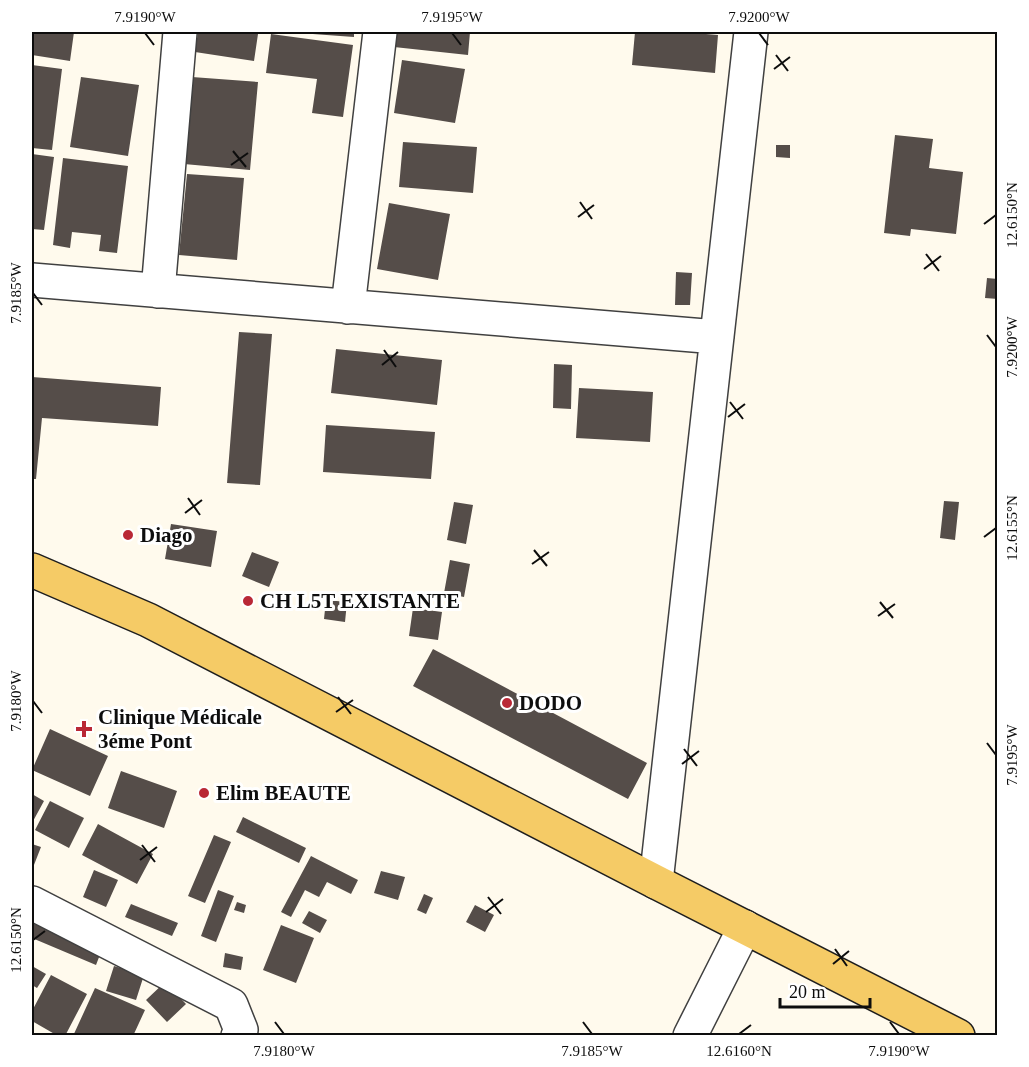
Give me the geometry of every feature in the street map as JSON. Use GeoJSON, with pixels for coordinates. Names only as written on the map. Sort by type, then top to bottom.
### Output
{"type":"FeatureCollection","features":[{"type":"Feature","properties":{"kind":"main road"},"geometry":{"type":"LineString","coordinates":[[32,570],[148,620],[958,1035]]}},
{"type":"Feature","properties":{"kind":"street"},"geometry":{"type":"LineString","coordinates":[[158,291],[180,32]]}},
{"type":"Feature","properties":{"kind":"street"},"geometry":{"type":"LineString","coordinates":[[348,306],[380,32]]}},
{"type":"Feature","properties":{"kind":"street"},"geometry":{"type":"LineString","coordinates":[[656,882],[751,32]]}},
{"type":"Feature","properties":{"kind":"street"},"geometry":{"type":"LineString","coordinates":[[32,280],[717,337]]}},
{"type":"Feature","properties":{"kind":"street"},"geometry":{"type":"LineString","coordinates":[[32,903],[231,1005],[241,1030],[238,1035]]}},
{"type":"Feature","properties":{"kind":"street"},"geometry":{"type":"LineString","coordinates":[[690,1035],[745,927]]}},
{"type":"Feature","properties":{"kind":"building"},"geometry":{"type":"Polygon","coordinates":[[[32,32],[74,32],[70,61],[32,55],[32,32]]]}},
{"type":"Feature","properties":{"kind":"building"},"geometry":{"type":"Polygon","coordinates":[[[198,32],[258,34],[254,61],[195,52],[198,32]]]}},
{"type":"Feature","properties":{"kind":"building"},"geometry":{"type":"Polygon","coordinates":[[[354,32],[354,37],[299,33],[354,32]]]}},
{"type":"Feature","properties":{"kind":"building"},"geometry":{"type":"Polygon","coordinates":[[[395,32],[470,32],[468,55],[394,47],[395,32]]]}},
{"type":"Feature","properties":{"kind":"building"},"geometry":{"type":"Polygon","coordinates":[[[635,32],[718,35],[715,73],[632,65],[635,32]]]}},
{"type":"Feature","properties":{"kind":"building"},"geometry":{"type":"Polygon","coordinates":[[[271,34],[353,45],[343,117],[312,113],[317,79],[266,73],[271,34]]]}},
{"type":"Feature","properties":{"kind":"building"},"geometry":{"type":"Polygon","coordinates":[[[402,60],[465,69],[455,123],[394,113],[402,60]]]}},
{"type":"Feature","properties":{"kind":"building"},"geometry":{"type":"Polygon","coordinates":[[[32,65],[62,69],[52,150],[32,148],[32,65]]]}},
{"type":"Feature","properties":{"kind":"building"},"geometry":{"type":"Polygon","coordinates":[[[81,77],[139,85],[128,156],[70,147],[81,77]]]}},
{"type":"Feature","properties":{"kind":"building"},"geometry":{"type":"Polygon","coordinates":[[[192,77],[258,82],[250,170],[184,164],[192,77]]]}},
{"type":"Feature","properties":{"kind":"building"},"geometry":{"type":"Polygon","coordinates":[[[895,135],[933,139],[929,168],[963,172],[956,234],[911,229],[910,236],[884,233],[895,135]]]}},
{"type":"Feature","properties":{"kind":"building"},"geometry":{"type":"Polygon","coordinates":[[[403,142],[477,147],[473,193],[399,187],[403,142]]]}},
{"type":"Feature","properties":{"kind":"building"},"geometry":{"type":"Polygon","coordinates":[[[776,145],[790,145],[790,158],[776,157],[776,145]]]}},
{"type":"Feature","properties":{"kind":"building"},"geometry":{"type":"Polygon","coordinates":[[[32,154],[54,157],[44,230],[32,229],[32,154]]]}},
{"type":"Feature","properties":{"kind":"building"},"geometry":{"type":"Polygon","coordinates":[[[63,158],[128,166],[117,253],[99,251],[101,235],[72,232],[70,248],[53,245],[63,158]]]}},
{"type":"Feature","properties":{"kind":"building"},"geometry":{"type":"Polygon","coordinates":[[[187,174],[244,178],[237,260],[179,255],[187,174]]]}},
{"type":"Feature","properties":{"kind":"building"},"geometry":{"type":"Polygon","coordinates":[[[389,203],[450,214],[438,280],[377,269],[389,203]]]}},
{"type":"Feature","properties":{"kind":"building"},"geometry":{"type":"Polygon","coordinates":[[[676,272],[692,273],[690,305],[675,305],[676,272]]]}},
{"type":"Feature","properties":{"kind":"building"},"geometry":{"type":"Polygon","coordinates":[[[987,278],[998,279],[998,299],[985,298],[987,278]]]}},
{"type":"Feature","properties":{"kind":"building"},"geometry":{"type":"Polygon","coordinates":[[[239,332],[272,334],[260,485],[227,483],[239,332]]]}},
{"type":"Feature","properties":{"kind":"building"},"geometry":{"type":"Polygon","coordinates":[[[336,349],[442,360],[437,405],[331,393],[336,349]]]}},
{"type":"Feature","properties":{"kind":"building"},"geometry":{"type":"Polygon","coordinates":[[[554,364],[572,365],[571,409],[553,408],[554,364]]]}},
{"type":"Feature","properties":{"kind":"building"},"geometry":{"type":"Polygon","coordinates":[[[32,377],[161,387],[158,426],[42,418],[36,479],[32,479],[32,377]]]}},
{"type":"Feature","properties":{"kind":"building"},"geometry":{"type":"Polygon","coordinates":[[[579,388],[653,392],[650,442],[576,438],[579,388]]]}},
{"type":"Feature","properties":{"kind":"building"},"geometry":{"type":"Polygon","coordinates":[[[326,425],[435,432],[431,479],[323,472],[326,425]]]}},
{"type":"Feature","properties":{"kind":"building"},"geometry":{"type":"Polygon","coordinates":[[[944,501],[959,502],[955,540],[940,538],[944,501]]]}},
{"type":"Feature","properties":{"kind":"building"},"geometry":{"type":"Polygon","coordinates":[[[454,502],[473,505],[466,544],[447,540],[454,502]]]}},
{"type":"Feature","properties":{"kind":"building"},"geometry":{"type":"Polygon","coordinates":[[[171,524],[217,531],[211,567],[165,559],[171,524]]]}},
{"type":"Feature","properties":{"kind":"building"},"geometry":{"type":"Polygon","coordinates":[[[252,552],[279,562],[269,587],[242,576],[252,552]]]}},
{"type":"Feature","properties":{"kind":"building"},"geometry":{"type":"Polygon","coordinates":[[[450,560],[470,564],[464,597],[444,593],[450,560]]]}},
{"type":"Feature","properties":{"kind":"building"},"geometry":{"type":"Polygon","coordinates":[[[326,600],[347,602],[345,622],[324,619],[326,600]]]}},
{"type":"Feature","properties":{"kind":"building"},"geometry":{"type":"Polygon","coordinates":[[[413,608],[442,612],[438,640],[409,636],[413,608]]]}},
{"type":"Feature","properties":{"kind":"building"},"geometry":{"type":"Polygon","coordinates":[[[433,649],[647,763],[628,799],[413,686],[433,649]]]}},
{"type":"Feature","properties":{"kind":"building"},"geometry":{"type":"Polygon","coordinates":[[[50,729],[108,756],[90,796],[32,770],[50,729]]]}},
{"type":"Feature","properties":{"kind":"building"},"geometry":{"type":"Polygon","coordinates":[[[121,771],[177,791],[164,828],[108,808],[121,771]]]}},
{"type":"Feature","properties":{"kind":"building"},"geometry":{"type":"Polygon","coordinates":[[[32,794],[44,801],[32,823],[32,794]]]}},
{"type":"Feature","properties":{"kind":"building"},"geometry":{"type":"Polygon","coordinates":[[[50,801],[84,818],[69,848],[35,830],[50,801]]]}},
{"type":"Feature","properties":{"kind":"building"},"geometry":{"type":"Polygon","coordinates":[[[243,817],[306,848],[299,863],[236,832],[243,817]]]}},
{"type":"Feature","properties":{"kind":"building"},"geometry":{"type":"Polygon","coordinates":[[[98,824],[153,854],[137,884],[82,855],[98,824]]]}},
{"type":"Feature","properties":{"kind":"building"},"geometry":{"type":"Polygon","coordinates":[[[214,835],[231,842],[205,903],[188,896],[214,835]]]}},
{"type":"Feature","properties":{"kind":"building"},"geometry":{"type":"Polygon","coordinates":[[[32,844],[41,847],[32,870],[32,844]]]}},
{"type":"Feature","properties":{"kind":"building"},"geometry":{"type":"Polygon","coordinates":[[[311,856],[358,880],[351,894],[327,882],[319,897],[305,890],[291,917],[281,912],[311,856]]]}},
{"type":"Feature","properties":{"kind":"building"},"geometry":{"type":"Polygon","coordinates":[[[94,870],[118,880],[106,907],[83,897],[94,870]]]}},
{"type":"Feature","properties":{"kind":"building"},"geometry":{"type":"Polygon","coordinates":[[[381,871],[405,877],[398,900],[374,893],[381,871]]]}},
{"type":"Feature","properties":{"kind":"building"},"geometry":{"type":"Polygon","coordinates":[[[218,890],[234,896],[216,942],[201,936],[218,890]]]}},
{"type":"Feature","properties":{"kind":"building"},"geometry":{"type":"Polygon","coordinates":[[[424,894],[433,898],[426,914],[417,910],[424,894]]]}},
{"type":"Feature","properties":{"kind":"building"},"geometry":{"type":"Polygon","coordinates":[[[237,902],[246,905],[244,913],[234,910],[237,902]]]}},
{"type":"Feature","properties":{"kind":"building"},"geometry":{"type":"Polygon","coordinates":[[[131,904],[178,923],[172,936],[125,917],[131,904]]]}},
{"type":"Feature","properties":{"kind":"building"},"geometry":{"type":"Polygon","coordinates":[[[475,905],[494,915],[485,932],[466,922],[475,905]]]}},
{"type":"Feature","properties":{"kind":"building"},"geometry":{"type":"Polygon","coordinates":[[[309,911],[327,920],[320,933],[302,923],[309,911]]]}},
{"type":"Feature","properties":{"kind":"building"},"geometry":{"type":"Polygon","coordinates":[[[32,923],[101,952],[96,965],[32,938],[32,923]]]}},
{"type":"Feature","properties":{"kind":"building"},"geometry":{"type":"Polygon","coordinates":[[[281,925],[314,938],[296,983],[263,970],[281,925]]]}},
{"type":"Feature","properties":{"kind":"building"},"geometry":{"type":"Polygon","coordinates":[[[225,953],[243,957],[241,970],[223,967],[225,953]]]}},
{"type":"Feature","properties":{"kind":"building"},"geometry":{"type":"Polygon","coordinates":[[[32,966],[46,974],[37,988],[32,985],[32,966]]]}},
{"type":"Feature","properties":{"kind":"building"},"geometry":{"type":"Polygon","coordinates":[[[114,966],[144,975],[136,1000],[106,991],[114,966]]]}},
{"type":"Feature","properties":{"kind":"building"},"geometry":{"type":"Polygon","coordinates":[[[51,975],[87,994],[65,1036],[58,1036],[32,1021],[32,1011],[51,975]]]}},
{"type":"Feature","properties":{"kind":"building"},"geometry":{"type":"Polygon","coordinates":[[[165,982],[186,1004],[167,1022],[146,1000],[165,982]]]}},
{"type":"Feature","properties":{"kind":"building"},"geometry":{"type":"Polygon","coordinates":[[[95,988],[145,1010],[133,1036],[73,1036],[95,988]]]}},
{"type":"Feature","properties":{"kind":"place","name":"Diago"},"geometry":{"type":"Point","coordinates":[128,535]}},
{"type":"Feature","properties":{"kind":"place","name":"CH L5T EXISTANTE"},"geometry":{"type":"Point","coordinates":[248,601]}},
{"type":"Feature","properties":{"kind":"place","name":"DODO"},"geometry":{"type":"Point","coordinates":[507,703]}},
{"type":"Feature","properties":{"kind":"place","name":"Clinique Médicale 3éme Pont"},"geometry":{"type":"Point","coordinates":[84,729]}},
{"type":"Feature","properties":{"kind":"place","name":"Elim BEAUTE"},"geometry":{"type":"Point","coordinates":[204,793]}}]}
